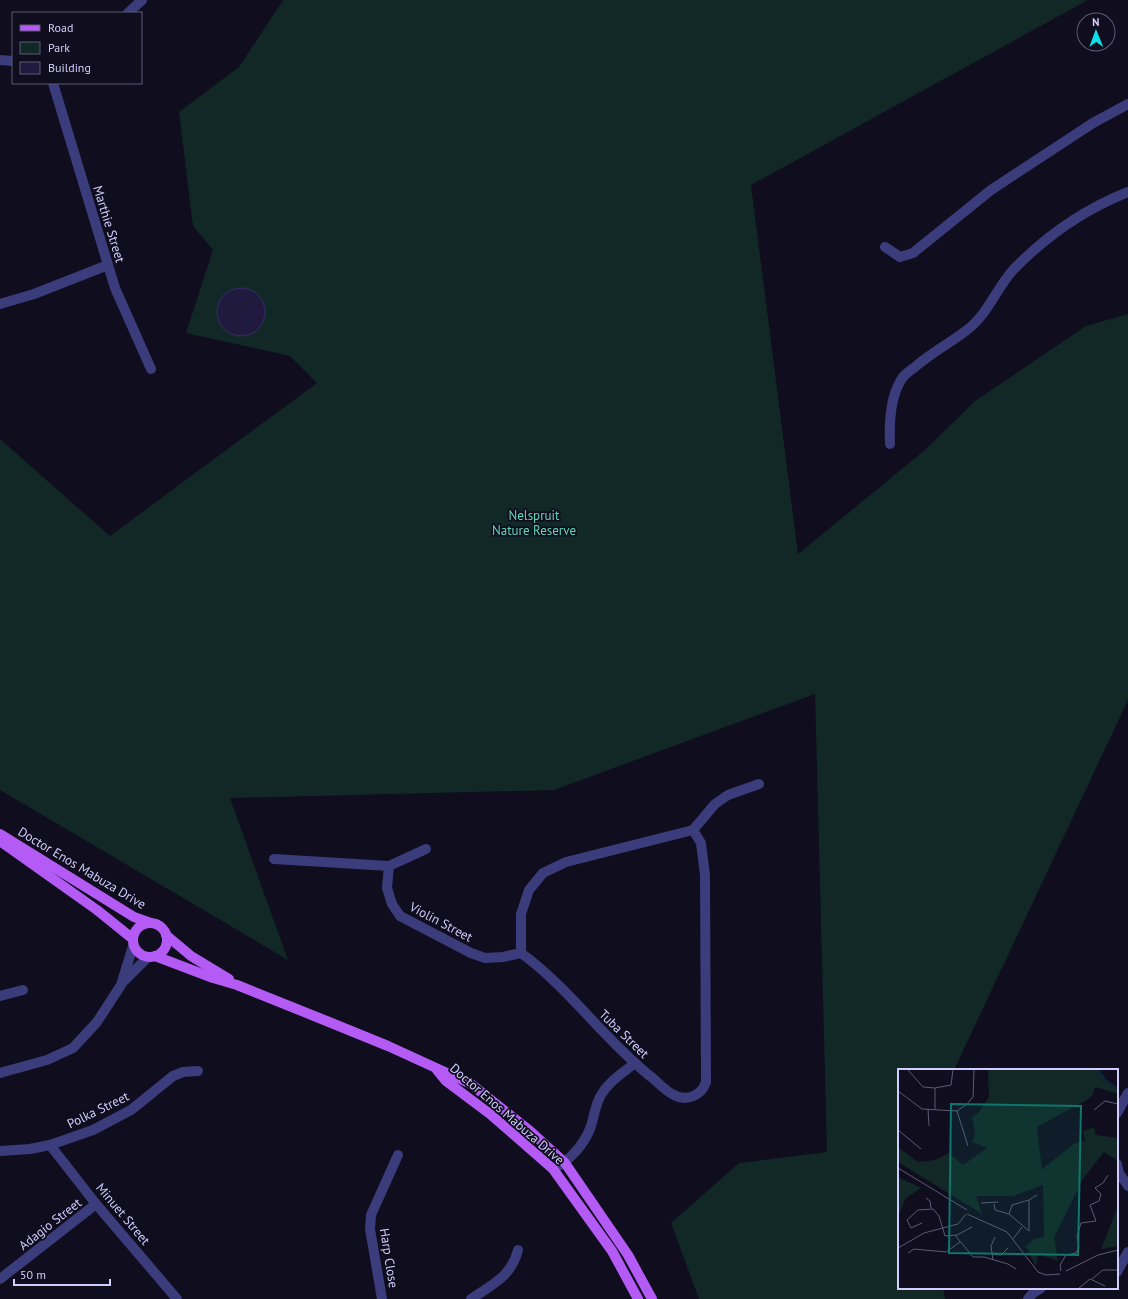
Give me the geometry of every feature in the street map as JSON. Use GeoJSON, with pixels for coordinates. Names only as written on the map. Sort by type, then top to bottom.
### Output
{"type":"FeatureCollection","features":[{"type":"Feature","properties":{"kind":"main road","name":"Doctor Enos Mabuza Drive"},"geometry":{"type":"LineString","coordinates":[[0,834],[134,917],[151,923]]}},
{"type":"Feature","properties":{"kind":"main road","name":"Doctor Enos Mabuza Drive"},"geometry":{"type":"LineString","coordinates":[[0,841],[97,910],[133,942]]}},
{"type":"Feature","properties":{"kind":"main road"},"geometry":{"type":"LineString","coordinates":[[151,923],[157,925],[166,935],[165,948],[152,957],[142,955],[133,942],[138,927],[151,923]]}},
{"type":"Feature","properties":{"kind":"main road","name":"Doctor Enos Mabuza Drive"},"geometry":{"type":"LineString","coordinates":[[166,935],[191,956],[237,984]]}},
{"type":"Feature","properties":{"kind":"main road","name":"Doctor Enos Mabuza Drive"},"geometry":{"type":"LineString","coordinates":[[152,957],[213,978],[237,984],[388,1046],[471,1084],[530,1131],[565,1163],[628,1255],[652,1299]]}},
{"type":"Feature","properties":{"kind":"main road","name":"Doctor Enos Mabuza Drive"},"geometry":{"type":"LineString","coordinates":[[436,1069],[446,1081],[490,1114],[553,1169],[612,1251],[638,1299]]}},
{"type":"Feature","properties":{"kind":"street"},"geometry":{"type":"LineString","coordinates":[[129,12],[142,0]]}},
{"type":"Feature","properties":{"kind":"street"},"geometry":{"type":"LineString","coordinates":[[0,60],[12,61]]}},
{"type":"Feature","properties":{"kind":"street","name":"Marthie Street"},"geometry":{"type":"LineString","coordinates":[[53,84],[115,288],[151,369]]}},
{"type":"Feature","properties":{"kind":"street"},"geometry":{"type":"LineString","coordinates":[[885,247],[900,257],[913,253],[991,190],[1093,123],[1128,104]]}},
{"type":"Feature","properties":{"kind":"street"},"geometry":{"type":"LineString","coordinates":[[890,444],[890,420],[894,397],[904,376],[929,354],[968,330],[986,311],[1013,271],[1043,242],[1085,212],[1128,192]]}},
{"type":"Feature","properties":{"kind":"street"},"geometry":{"type":"LineString","coordinates":[[0,304],[34,294],[108,265]]}},
{"type":"Feature","properties":{"kind":"street"},"geometry":{"type":"LineString","coordinates":[[521,953],[521,914],[529,890],[543,873],[566,862],[693,830],[715,804],[728,795],[759,784]]}},
{"type":"Feature","properties":{"kind":"street","name":"Tuba Street"},"geometry":{"type":"LineString","coordinates":[[521,953],[540,966],[635,1063],[674,1095],[684,1098],[692,1096],[703,1089],[706,1082],[705,875],[701,843],[693,830]]}},
{"type":"Feature","properties":{"kind":"street"},"geometry":{"type":"LineString","coordinates":[[274,859],[389,866],[426,849]]}},
{"type":"Feature","properties":{"kind":"street","name":"Violin Street"},"geometry":{"type":"LineString","coordinates":[[389,866],[387,888],[392,904],[400,916],[471,953],[485,958],[503,957],[521,953]]}},
{"type":"Feature","properties":{"kind":"street"},"geometry":{"type":"LineString","coordinates":[[121,985],[133,942]]}},
{"type":"Feature","properties":{"kind":"street"},"geometry":{"type":"LineString","coordinates":[[0,1072],[47,1060],[73,1048],[97,1022],[121,985],[152,957]]}},
{"type":"Feature","properties":{"kind":"street"},"geometry":{"type":"LineString","coordinates":[[0,996],[23,990]]}},
{"type":"Feature","properties":{"kind":"street"},"geometry":{"type":"LineString","coordinates":[[553,1169],[565,1163],[581,1144],[589,1130],[595,1107],[602,1094],[612,1081],[635,1063]]}},
{"type":"Feature","properties":{"kind":"street","name":"Polka Street"},"geometry":{"type":"LineString","coordinates":[[0,1151],[30,1149],[50,1145],[92,1130],[131,1110],[173,1076],[184,1072],[198,1071]]}},
{"type":"Feature","properties":{"kind":"street"},"geometry":{"type":"LineString","coordinates":[[1118,1111],[1128,1093]]}},
{"type":"Feature","properties":{"kind":"street","name":"Minuet Street"},"geometry":{"type":"LineString","coordinates":[[50,1145],[96,1204],[177,1299]]}},
{"type":"Feature","properties":{"kind":"street","name":"Harp Close"},"geometry":{"type":"LineString","coordinates":[[382,1299],[370,1229],[371,1215],[398,1155]]}},
{"type":"Feature","properties":{"kind":"street"},"geometry":{"type":"LineString","coordinates":[[1118,1168],[1119,1173],[1128,1186]]}},
{"type":"Feature","properties":{"kind":"street","name":"Adagio Street"},"geometry":{"type":"LineString","coordinates":[[0,1279],[96,1204]]}},
{"type":"Feature","properties":{"kind":"street"},"geometry":{"type":"LineString","coordinates":[[471,1299],[508,1273],[515,1264],[518,1250]]}},
{"type":"Feature","properties":{"kind":"street"},"geometry":{"type":"LineString","coordinates":[[1118,1270],[1128,1252]]}},
{"type":"Feature","properties":{"kind":"street"},"geometry":{"type":"LineString","coordinates":[[1028,1299],[1040,1289]]}},
{"type":"Feature","properties":{"kind":"green space","name":"Nelspruit Nature Reserve"},"geometry":{"type":"Polygon","coordinates":[[[283,0],[1088,0],[751,185],[798,554],[925,450],[975,401],[1086,326],[1128,314],[1128,700],[954,1069],[898,1069],[898,1289],[943,1289],[945,1299],[699,1299],[671,1223],[739,1163],[827,1152],[815,694],[554,790],[230,798],[288,960],[0,790],[0,439],[110,536],[317,383],[290,356],[186,333],[213,250],[193,226],[179,112],[239,67],[283,0]]]}},
{"type":"Feature","properties":{"kind":"building"},"geometry":{"type":"Polygon","coordinates":[[[236,288],[246,288],[255,292],[261,298],[264,303],[264,321],[255,332],[246,336],[236,336],[227,332],[221,326],[217,317],[217,307],[221,298],[227,292],[236,288]]]}}]}
